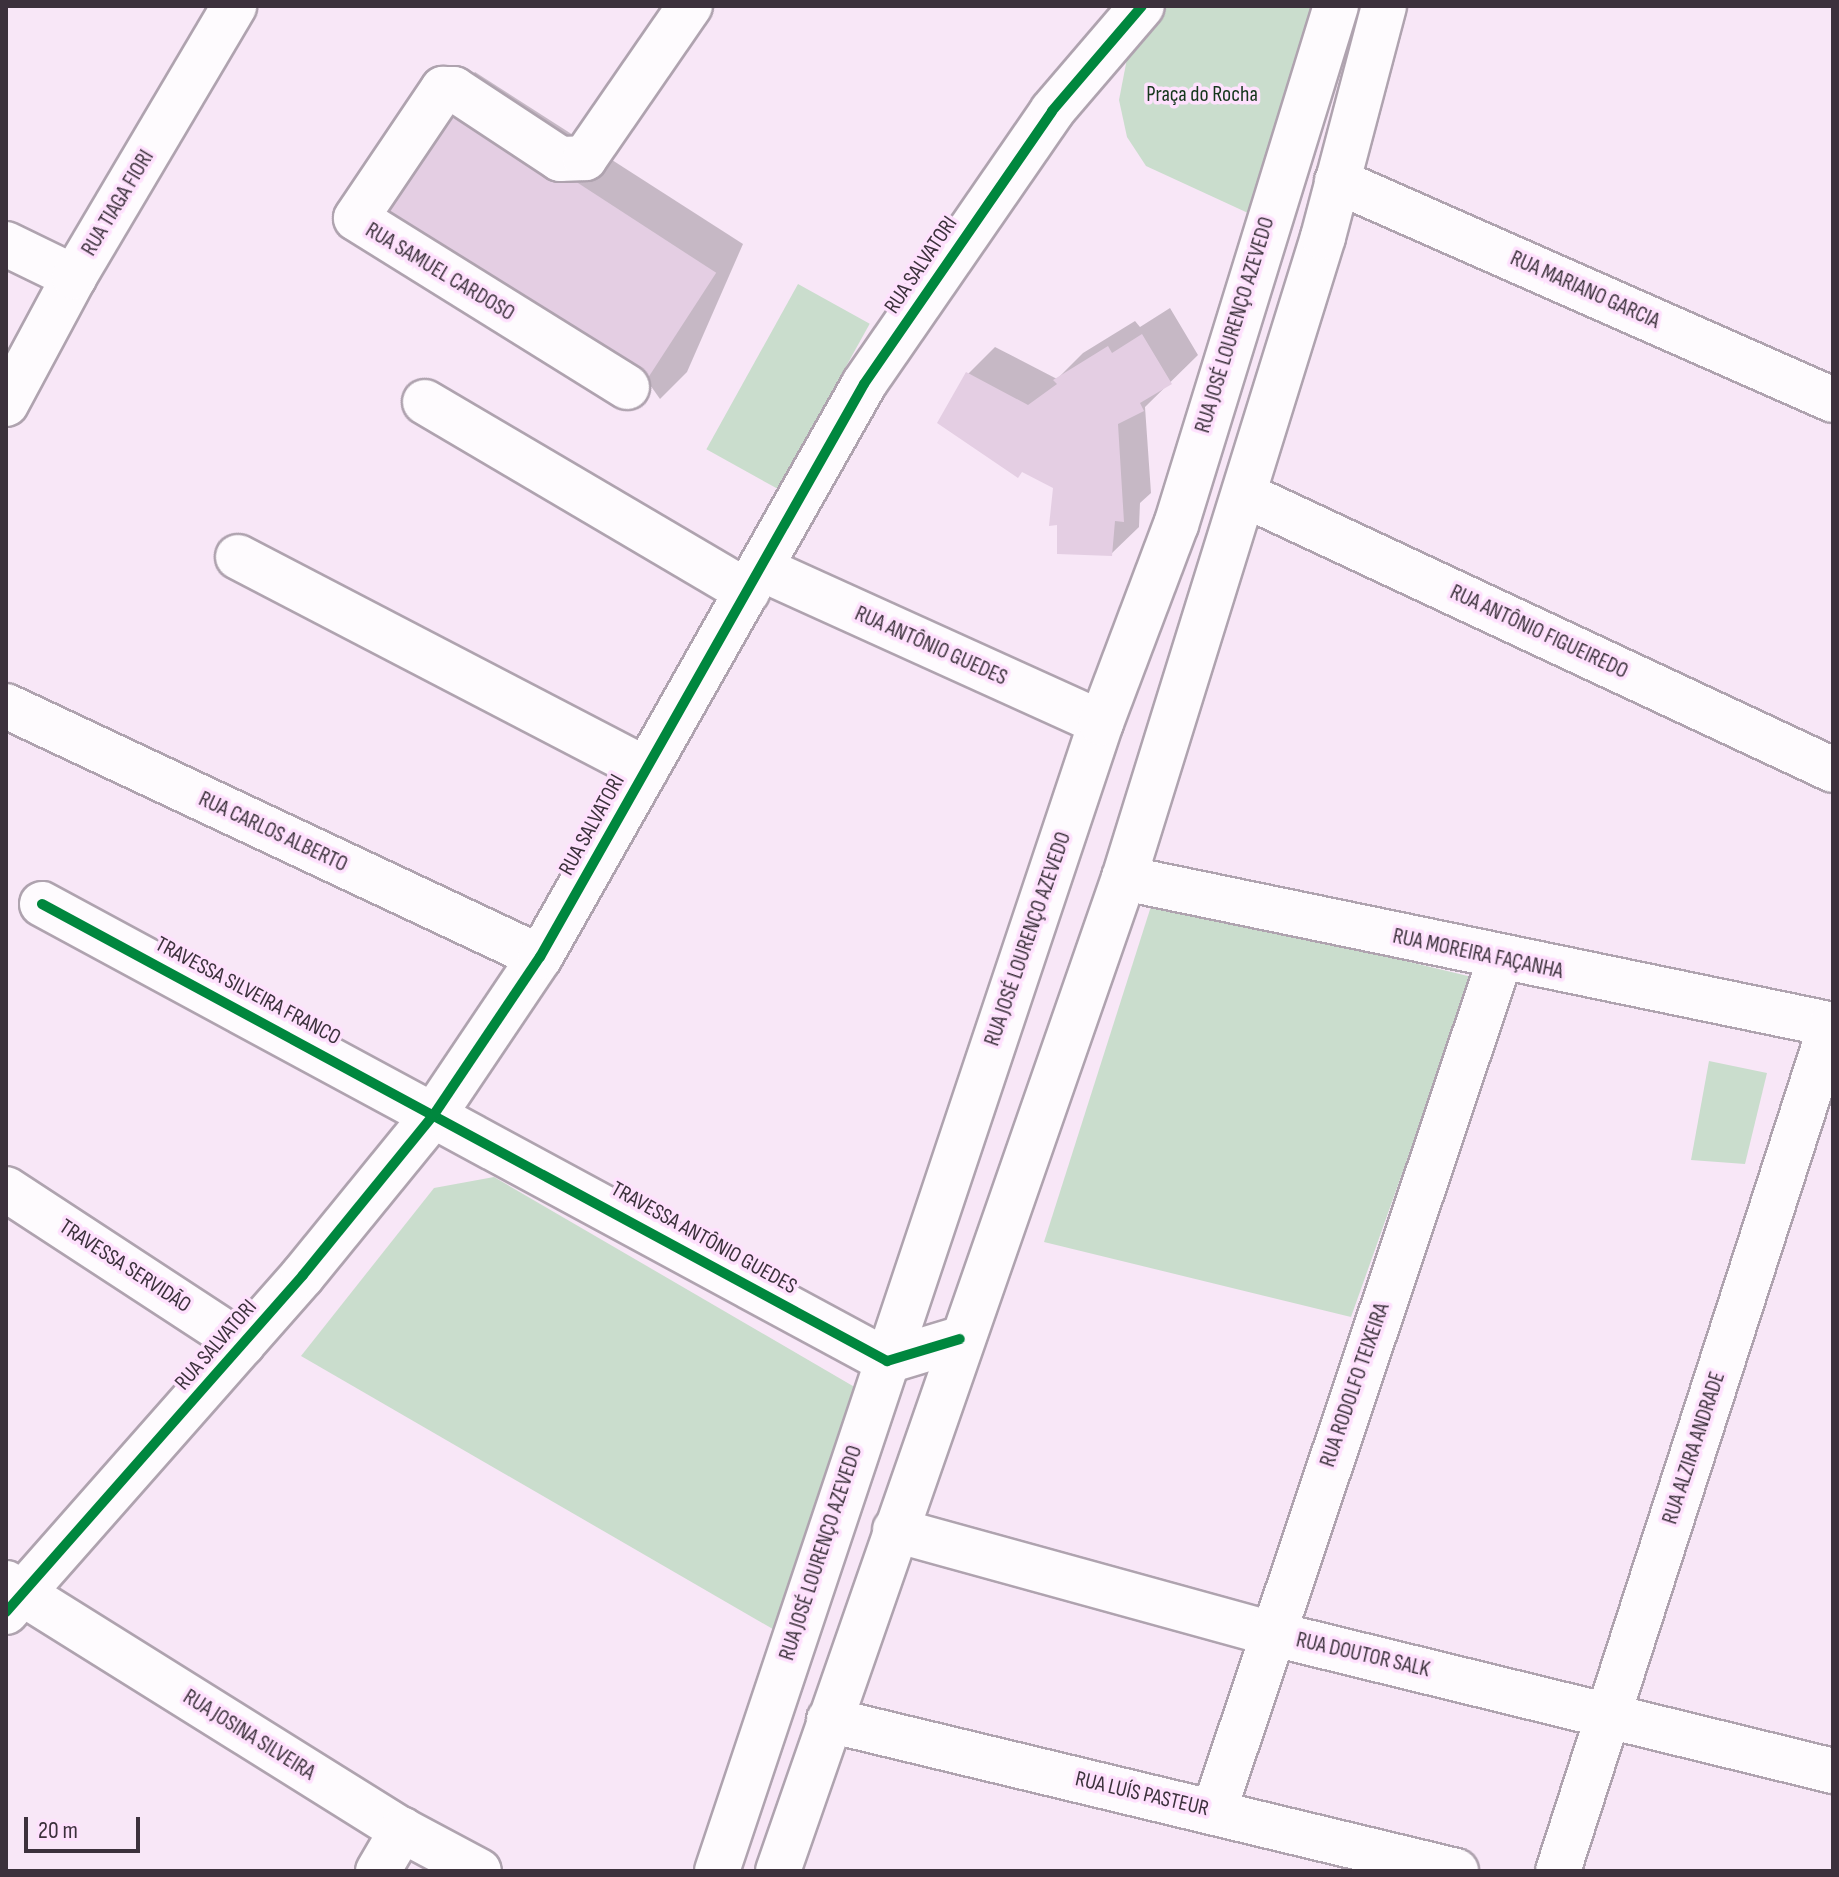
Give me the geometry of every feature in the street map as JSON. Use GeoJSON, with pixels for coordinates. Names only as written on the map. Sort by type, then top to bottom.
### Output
{"type":"FeatureCollection","features":[{"type":"Feature","properties":{"kind":"street","name":"RUA TIAGA FIORI"},"geometry":{"type":"LineString","coordinates":[[6,404],[74,277],[234,6]]}},
{"type":"Feature","properties":{"kind":"street","name":"RUA SAMUEL CARDOSO"},"geometry":{"type":"LineString","coordinates":[[627,387],[356,218],[443,89],[454,89],[560,159],[585,158],[690,6]]}},
{"type":"Feature","properties":{"kind":"street","name":"RUA SALVATORI"},"geometry":{"type":"LineString","coordinates":[[11,1597],[243,1344],[435,1113],[540,957],[881,359],[1052,111],[1142,6]]}},
{"type":"Feature","properties":{"kind":"street","name":"RUA JOSÉ LOURENÇO AZEVEDO"},"geometry":{"type":"LineString","coordinates":[[717,1871],[1101,723],[1176,525],[1336,6]]}},
{"type":"Feature","properties":{"kind":"street"},"geometry":{"type":"LineString","coordinates":[[778,1871],[960,1339],[1124,878],[1245,495],[1337,181],[1384,6]]}},
{"type":"Feature","properties":{"kind":"street"},"geometry":{"type":"LineString","coordinates":[[1348,140],[1413,6]]}},
{"type":"Feature","properties":{"kind":"street","name":"RUA MARIANO GARCIA"},"geometry":{"type":"LineString","coordinates":[[1337,181],[1833,400]]}},
{"type":"Feature","properties":{"kind":"street"},"geometry":{"type":"LineString","coordinates":[[6,244],[74,277]]}},
{"type":"Feature","properties":{"kind":"street","name":"RUA ANTÔNIO GUEDES"},"geometry":{"type":"LineString","coordinates":[[425,402],[754,580],[1101,723]]}},
{"type":"Feature","properties":{"kind":"street","name":"RUA ANTÔNIO FIGUEIREDO"},"geometry":{"type":"LineString","coordinates":[[1245,495],[1833,770]]}},
{"type":"Feature","properties":{"kind":"street"},"geometry":{"type":"LineString","coordinates":[[238,557],[646,769]]}},
{"type":"Feature","properties":{"kind":"street","name":"RUA CARLOS ALBERTO"},"geometry":{"type":"LineString","coordinates":[[6,706],[540,957]]}},
{"type":"Feature","properties":{"kind":"street","name":"RUA MOREIRA FAÇANHA"},"geometry":{"type":"LineString","coordinates":[[1124,878],[1500,959],[1832,1025]]}},
{"type":"Feature","properties":{"kind":"street","name":"TRAVESSA SILVEIRA FRANCO"},"geometry":{"type":"LineString","coordinates":[[42,904],[435,1113]]}},
{"type":"Feature","properties":{"kind":"street","name":"RUA RODOLFO TEIXEIRA"},"geometry":{"type":"LineString","coordinates":[[1214,1811],[1270,1633],[1500,959]]}},
{"type":"Feature","properties":{"kind":"street","name":"RUA ALZIRA ANDRADE"},"geometry":{"type":"LineString","coordinates":[[1558,1871],[1832,1025]]}},
{"type":"Feature","properties":{"kind":"street","name":"TRAVESSA ANTÔNIO GUEDES"},"geometry":{"type":"LineString","coordinates":[[435,1113],[887,1361]]}},
{"type":"Feature","properties":{"kind":"street","name":"TRAVESSA SERVIDÃO"},"geometry":{"type":"LineString","coordinates":[[6,1189],[243,1344]]}},
{"type":"Feature","properties":{"kind":"street"},"geometry":{"type":"LineString","coordinates":[[887,1361],[960,1339]]}},
{"type":"Feature","properties":{"kind":"street","name":"RUA DOUTOR SALK"},"geometry":{"type":"LineString","coordinates":[[895,1530],[1270,1633],[1609,1713],[1833,1771]]}},
{"type":"Feature","properties":{"kind":"street","name":"RUA JOSINA SILVEIRA"},"geometry":{"type":"LineString","coordinates":[[11,1597],[402,1830],[479,1871]]}},
{"type":"Feature","properties":{"kind":"street","name":"RUA LUÍS PASTEUR"},"geometry":{"type":"LineString","coordinates":[[829,1720],[1456,1871]]}},
{"type":"Feature","properties":{"kind":"street"},"geometry":{"type":"LineString","coordinates":[[378,1871],[402,1830]]}},
{"type":"Feature","properties":{"kind":"green space","name":"Praça do Rocha"},"geometry":{"type":"Polygon","coordinates":[[[1164,6],[1314,6],[1248,213],[1146,166],[1127,137],[1119,100],[1130,43],[1164,6]]]}},
{"type":"Feature","properties":{"kind":"green space"},"geometry":{"type":"Polygon","coordinates":[[[798,284],[870,324],[778,489],[706,449],[798,284]]]}},
{"type":"Feature","properties":{"kind":"green space"},"geometry":{"type":"Polygon","coordinates":[[[1153,900],[1472,977],[1351,1317],[1044,1242],[1153,900]]]}},
{"type":"Feature","properties":{"kind":"green space"},"geometry":{"type":"Polygon","coordinates":[[[1709,1061],[1767,1073],[1745,1164],[1691,1160],[1709,1061]]]}},
{"type":"Feature","properties":{"kind":"green space"},"geometry":{"type":"Polygon","coordinates":[[[494,1177],[858,1389],[778,1632],[301,1356],[434,1188],[494,1177]]]}},
{"type":"Feature","properties":{"kind":"building"},"geometry":{"type":"Polygon","coordinates":[[[447,98],[716,273],[636,397],[366,222],[447,98]]]}},
{"type":"Feature","properties":{"kind":"building"},"geometry":{"type":"Polygon","coordinates":[[[1142,334],[1172,384],[1140,403],[1144,411],[1118,424],[1124,522],[1115,521],[1112,556],[1057,554],[1057,525],[1049,526],[1053,488],[1022,472],[1018,478],[937,423],[966,372],[1028,405],[1057,384],[1053,380],[1108,346],[1112,353],[1142,334]]]}},
{"type":"Feature","properties":{"kind":"cycle path"},"geometry":{"type":"LineString","coordinates":[[6,1612],[303,1275],[435,1113],[540,957],[864,384],[1052,111],[1142,6]]}},
{"type":"Feature","properties":{"kind":"cycle path"},"geometry":{"type":"LineString","coordinates":[[42,904],[887,1361],[960,1339]]}}]}
